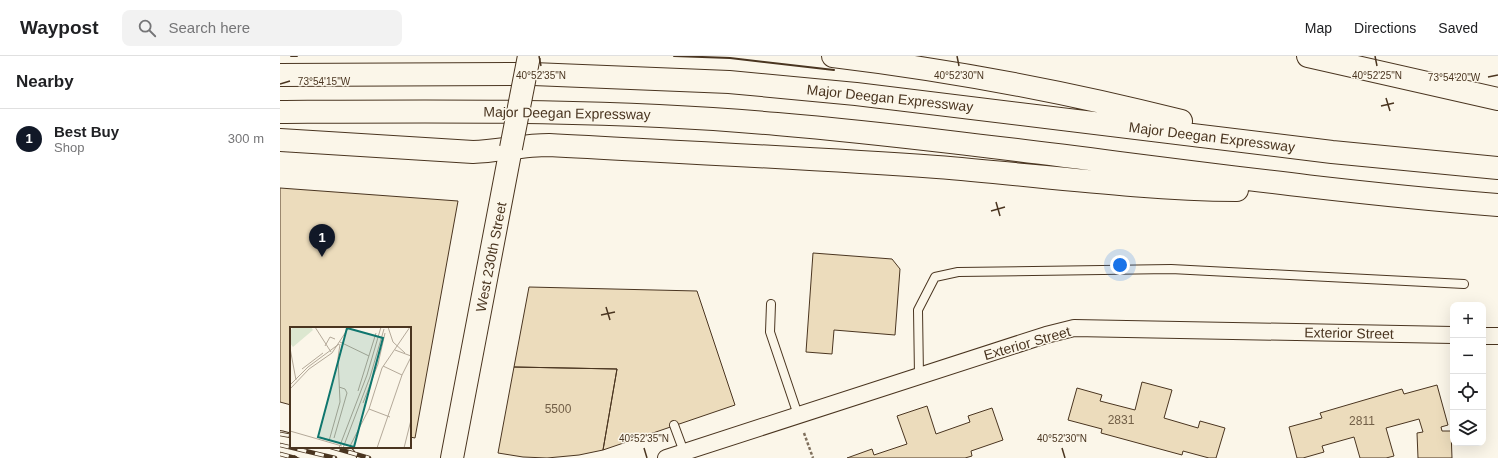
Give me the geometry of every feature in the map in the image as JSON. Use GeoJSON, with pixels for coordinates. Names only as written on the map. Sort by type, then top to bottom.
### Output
{"type":"FeatureCollection","features":[{"type":"Feature","properties":{"kind":"main road","name":"West 230th Street"},"geometry":{"type":"LineString","coordinates":[[452,458],[529,56]]}},
{"type":"Feature","properties":{"kind":"main road"},"geometry":{"type":"LineString","coordinates":[[833,56],[920,68],[1000,82],[1143,112],[1269,144]]}},
{"type":"Feature","properties":{"kind":"main road"},"geometry":{"type":"LineString","coordinates":[[1308,56],[1498,99]]}},
{"type":"Feature","properties":{"kind":"main road","name":"Major Deegan Expressway"},"geometry":{"type":"LineString","coordinates":[[280,75],[533,74],[728,82],[919,101],[1389,158],[1498,168]]}},
{"type":"Feature","properties":{"kind":"main road","name":"Major Deegan Expressway"},"geometry":{"type":"LineString","coordinates":[[280,112],[523,111],[648,115],[712,119],[829,128],[1345,190],[1498,205]]}},
{"type":"Feature","properties":{"kind":"main road"},"geometry":{"type":"LineString","coordinates":[[280,140],[473,152],[549,145],[811,158],[938,167],[1156,187],[1199,189],[1345,190]]}},
{"type":"Feature","properties":{"kind":"main road"},"geometry":{"type":"LineString","coordinates":[[280,442],[290,445]]}},
{"type":"Feature","properties":{"kind":"main road"},"geometry":{"type":"LineString","coordinates":[[306,448],[345,458]]}},
{"type":"Feature","properties":{"kind":"street","name":"Exterior Street"},"geometry":{"type":"LineString","coordinates":[[666,458],[1046,335],[1074,328],[1450,335]]}},
{"type":"Feature","properties":{"kind":"street"},"geometry":{"type":"LineString","coordinates":[[1486,336],[1498,336]]}},
{"type":"Feature","properties":{"kind":"lane"},"geometry":{"type":"LineString","coordinates":[[919,376],[918,310],[934,277],[958,272],[1172,269],[1464,284]]}},
{"type":"Feature","properties":{"kind":"lane"},"geometry":{"type":"LineString","coordinates":[[771,304],[770,332],[798,415]]}},
{"type":"Feature","properties":{"kind":"lane"},"geometry":{"type":"LineString","coordinates":[[674,425],[684,452]]}},
{"type":"Feature","properties":{"kind":"path"},"geometry":{"type":"LineString","coordinates":[[804,433],[813,458]]}},
{"type":"Feature","properties":{"kind":"building"},"geometry":{"type":"Polygon","coordinates":[[[280,188],[458,201],[415,438],[411,437],[411,327],[290,327],[290,405],[280,402],[280,188]]]}},
{"type":"Feature","properties":{"kind":"building"},"geometry":{"type":"Polygon","coordinates":[[[813,253],[892,259],[900,269],[895,335],[834,330],[832,354],[806,352],[813,253]]]}},
{"type":"Feature","properties":{"kind":"building"},"geometry":{"type":"Polygon","coordinates":[[[529,287],[697,291],[735,405],[603,450],[617,369],[514,367],[529,287]]]}},
{"type":"Feature","properties":{"kind":"building"},"geometry":{"type":"Polygon","coordinates":[[[514,367],[617,369],[603,450],[579,455],[547,458],[523,457],[498,453],[514,367]]]}},
{"type":"Feature","properties":{"kind":"building"},"geometry":{"type":"Polygon","coordinates":[[[1142,382],[1172,390],[1164,418],[1198,428],[1200,421],[1225,428],[1216,458],[1209,458],[1183,451],[1182,455],[1101,433],[1102,429],[1068,420],[1077,388],[1102,395],[1100,401],[1135,410],[1142,382]]]}},
{"type":"Feature","properties":{"kind":"building"},"geometry":{"type":"Polygon","coordinates":[[[1437,385],[1448,425],[1441,427],[1442,431],[1450,431],[1452,458],[1418,458],[1417,433],[1423,432],[1419,419],[1386,428],[1394,456],[1386,458],[1360,458],[1354,437],[1322,446],[1324,452],[1303,458],[1297,458],[1289,427],[1322,418],[1320,413],[1402,389],[1404,394],[1437,385]]]}},
{"type":"Feature","properties":{"kind":"building"},"geometry":{"type":"Polygon","coordinates":[[[927,406],[936,434],[970,422],[968,416],[992,408],[1003,440],[971,451],[972,456],[965,458],[847,458],[872,449],[874,455],[907,444],[897,416],[927,406]]]}},
{"type":"Feature","properties":{"kind":"railway"},"geometry":{"type":"LineString","coordinates":[[280,434],[290,436]]}},
{"type":"Feature","properties":{"kind":"railway"},"geometry":{"type":"LineString","coordinates":[[280,445],[290,447]]}},
{"type":"Feature","properties":{"kind":"railway"},"geometry":{"type":"LineString","coordinates":[[293,448],[335,458]]}},
{"type":"Feature","properties":{"kind":"railway"},"geometry":{"type":"LineString","coordinates":[[334,448],[369,458]]}},
{"type":"Feature","properties":{"kind":"railway"},"geometry":{"type":"LineString","coordinates":[[280,454],[295,458]]}},
{"type":"Feature","properties":{"kind":"wall"},"geometry":{"type":"LineString","coordinates":[[291,56],[297,56]]}},
{"type":"Feature","properties":{"kind":"wall"},"geometry":{"type":"LineString","coordinates":[[674,56],[730,58],[834,70]]}},
{"type":"Feature","properties":{"kind":"place","name":"Best Buy"},"geometry":{"type":"Point","coordinates":[322,257]}}]}
